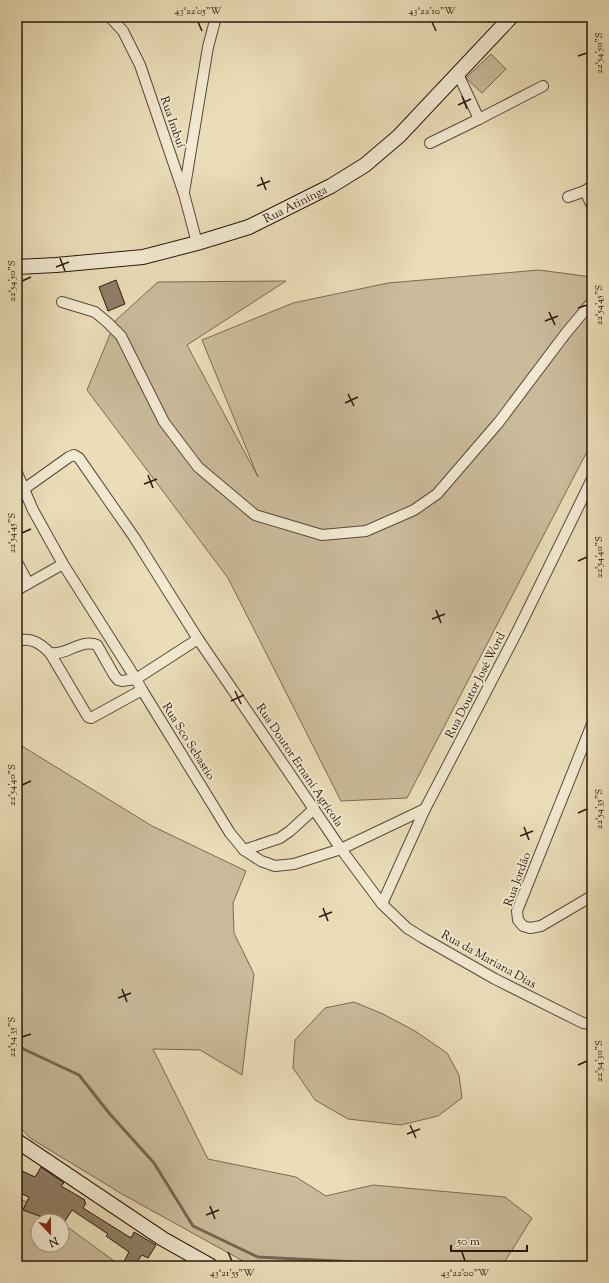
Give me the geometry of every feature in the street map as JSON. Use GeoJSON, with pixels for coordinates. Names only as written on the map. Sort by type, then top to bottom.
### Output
{"type":"FeatureCollection","features":[{"type":"Feature","properties":{"kind":"street","name":"Rua Imbuí"},"geometry":{"type":"LineString","coordinates":[[110,17],[123,31],[140,65],[184,194],[197,243]]}},
{"type":"Feature","properties":{"kind":"street"},"geometry":{"type":"LineString","coordinates":[[184,194],[208,47],[216,17]]}},
{"type":"Feature","properties":{"kind":"street","name":"Rua Atininga"},"geometry":{"type":"LineString","coordinates":[[17,267],[143,257],[197,243],[249,227],[331,186],[365,165],[399,136],[511,17]]}},
{"type":"Feature","properties":{"kind":"street"},"geometry":{"type":"LineString","coordinates":[[458,74],[479,119]]}},
{"type":"Feature","properties":{"kind":"street"},"geometry":{"type":"LineString","coordinates":[[430,143],[543,86]]}},
{"type":"Feature","properties":{"kind":"street"},"geometry":{"type":"LineString","coordinates":[[568,197],[589,188],[592,206]]}},
{"type":"Feature","properties":{"kind":"street"},"geometry":{"type":"LineString","coordinates":[[62,302],[95,312],[121,336],[164,422],[198,467],[255,515],[322,535],[366,531],[414,510],[437,494],[499,422],[566,333],[592,302]]}},
{"type":"Feature","properties":{"kind":"street","name":"Rua Doutor Ernani Agrícola"},"geometry":{"type":"LineString","coordinates":[[20,491],[69,457],[74,455],[79,458],[134,537],[198,639],[314,809],[382,904]]}},
{"type":"Feature","properties":{"kind":"street","name":"Rua Sco Sebastio"},"geometry":{"type":"LineString","coordinates":[[17,474],[20,491],[33,510],[63,564],[136,679],[230,833],[244,850],[261,861],[275,866],[294,864],[342,849],[425,809]]}},
{"type":"Feature","properties":{"kind":"street","name":"Rua Doutor José Word"},"geometry":{"type":"LineString","coordinates":[[382,904],[425,809],[517,632],[592,479]]}},
{"type":"Feature","properties":{"kind":"street"},"geometry":{"type":"LineString","coordinates":[[17,562],[28,583]]}},
{"type":"Feature","properties":{"kind":"street"},"geometry":{"type":"LineString","coordinates":[[17,590],[63,564]]}},
{"type":"Feature","properties":{"kind":"street"},"geometry":{"type":"LineString","coordinates":[[17,641],[24,639],[33,641],[50,653],[88,717],[91,718],[142,690]]}},
{"type":"Feature","properties":{"kind":"street"},"geometry":{"type":"LineString","coordinates":[[50,653],[57,654],[93,643],[98,645],[114,675],[118,680],[122,681],[136,679],[198,639]]}},
{"type":"Feature","properties":{"kind":"street","name":"Rua Jordão"},"geometry":{"type":"LineString","coordinates":[[592,724],[517,911],[518,920],[523,926],[530,928],[541,926],[592,896]]}},
{"type":"Feature","properties":{"kind":"street"},"geometry":{"type":"LineString","coordinates":[[244,850],[280,838],[314,809]]}},
{"type":"Feature","properties":{"kind":"street","name":"Rua da Mariana Dias"},"geometry":{"type":"LineString","coordinates":[[382,904],[407,928],[488,976],[583,1023],[592,1024]]}},
{"type":"Feature","properties":{"kind":"street"},"geometry":{"type":"LineString","coordinates":[[17,1141],[163,1239],[212,1266]]}},
{"type":"Feature","properties":{"kind":"shaded area"},"geometry":{"type":"Polygon","coordinates":[[[491,54],[506,69],[482,93],[466,78],[491,54]]]}},
{"type":"Feature","properties":{"kind":"shaded area"},"geometry":{"type":"Polygon","coordinates":[[[539,270],[592,277],[592,442],[407,798],[341,801],[228,578],[87,390],[116,320],[158,282],[286,281],[187,345],[258,477],[202,340],[293,303],[388,283],[539,270]]]}},
{"type":"Feature","properties":{"kind":"shaded area"},"geometry":{"type":"Polygon","coordinates":[[[17,743],[152,826],[246,871],[233,903],[234,933],[254,974],[242,1075],[200,1050],[153,1049],[208,1159],[296,1177],[326,1196],[373,1185],[505,1197],[532,1218],[502,1266],[252,1266],[122,1194],[30,1138],[17,1124],[17,743]]]}},
{"type":"Feature","properties":{"kind":"shaded area"},"geometry":{"type":"Polygon","coordinates":[[[354,1002],[383,1014],[415,1031],[447,1053],[459,1075],[462,1098],[438,1116],[401,1125],[348,1119],[315,1100],[293,1068],[295,1040],[325,1008],[354,1002]]]}},
{"type":"Feature","properties":{"kind":"shaded area"},"geometry":{"type":"Polygon","coordinates":[[[17,1195],[21,1199],[45,1213],[30,1213],[30,1253],[70,1253],[70,1229],[121,1266],[17,1266],[17,1195]]]}},
{"type":"Feature","properties":{"kind":"building"},"geometry":{"type":"Polygon","coordinates":[[[116,280],[125,304],[108,311],[99,287],[116,280]]]}},
{"type":"Feature","properties":{"kind":"building"},"geometry":{"type":"Polygon","coordinates":[[[41,1167],[64,1183],[61,1186],[85,1200],[84,1202],[86,1203],[83,1208],[131,1238],[134,1232],[156,1245],[148,1258],[142,1255],[134,1266],[128,1266],[123,1263],[129,1252],[106,1236],[108,1234],[72,1210],[70,1213],[31,1213],[23,1210],[29,1197],[17,1192],[17,1176],[20,1170],[35,1177],[41,1167]]]}},
{"type":"Feature","properties":{"kind":"waterway"},"geometry":{"type":"LineString","coordinates":[[17,1046],[79,1075],[109,1113],[154,1163],[193,1226],[258,1257],[356,1262]]}}]}
